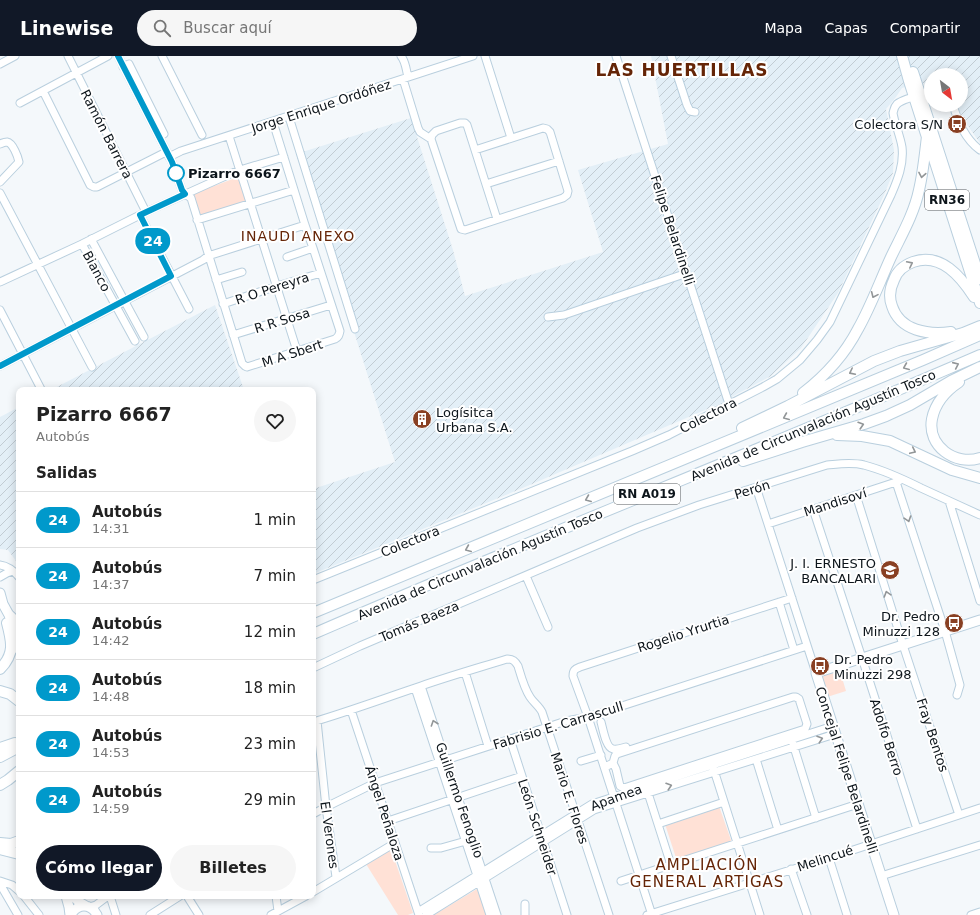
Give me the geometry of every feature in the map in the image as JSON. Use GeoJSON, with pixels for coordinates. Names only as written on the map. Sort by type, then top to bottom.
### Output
{"type":"FeatureCollection","features":[{"type":"Feature","properties":{"kind":"highway","name":"RN36"},"geometry":{"type":"LineString","coordinates":[[902,56],[922,95],[927,136],[980,305]]}},
{"type":"Feature","properties":{"kind":"highway","name":"RN36"},"geometry":{"type":"LineString","coordinates":[[908,56],[922,95],[980,279]]}},
{"type":"Feature","properties":{"kind":"highway"},"geometry":{"type":"LineString","coordinates":[[777,411],[802,394],[822,377],[845,350],[858,329],[913,211],[923,170],[927,136]]}},
{"type":"Feature","properties":{"kind":"highway"},"geometry":{"type":"LineString","coordinates":[[980,305],[959,276],[945,265],[935,261],[918,260],[907,264],[898,272],[893,280],[890,291],[890,301],[896,315],[906,325],[915,330],[942,333],[980,325]]}},
{"type":"Feature","properties":{"kind":"highway"},"geometry":{"type":"LineString","coordinates":[[614,488],[671,459],[777,411],[874,361],[980,325]]}},
{"type":"Feature","properties":{"kind":"highway","name":"Avenida de Circunvalación Agustín Tosco"},"geometry":{"type":"LineString","coordinates":[[316,612],[909,366],[980,335]]}},
{"type":"Feature","properties":{"kind":"highway","name":"Avenida de Circunvalación Agustín Tosco"},"geometry":{"type":"LineString","coordinates":[[316,632],[980,355]]}},
{"type":"Feature","properties":{"kind":"highway"},"geometry":{"type":"LineString","coordinates":[[690,476],[864,424],[891,414],[910,405],[951,381],[980,368]]}},
{"type":"Feature","properties":{"kind":"highway"},"geometry":{"type":"LineString","coordinates":[[980,368],[956,384],[943,397],[934,411],[931,425],[938,445],[948,454],[965,460],[976,460],[980,458]]}},
{"type":"Feature","properties":{"kind":"highway"},"geometry":{"type":"LineString","coordinates":[[821,436],[862,436],[890,441],[952,470],[980,478]]}},
{"type":"Feature","properties":{"kind":"highway"},"geometry":{"type":"LineString","coordinates":[[9,619],[16,623]]}},
{"type":"Feature","properties":{"kind":"highway"},"geometry":{"type":"LineString","coordinates":[[0,669],[8,657],[12,647],[9,619]]}},
{"type":"Feature","properties":{"kind":"highway"},"geometry":{"type":"LineString","coordinates":[[0,691],[10,694],[16,699]]}},
{"type":"Feature","properties":{"kind":"highway"},"geometry":{"type":"LineString","coordinates":[[0,748],[16,742]]}},
{"type":"Feature","properties":{"kind":"highway"},"geometry":{"type":"LineString","coordinates":[[0,757],[16,749]]}},
{"type":"Feature","properties":{"kind":"highway"},"geometry":{"type":"LineString","coordinates":[[0,779],[16,771]]}},
{"type":"Feature","properties":{"kind":"highway"},"geometry":{"type":"LineString","coordinates":[[0,785],[16,773]]}},
{"type":"Feature","properties":{"kind":"highway"},"geometry":{"type":"LineString","coordinates":[[0,843],[16,843]]}},
{"type":"Feature","properties":{"kind":"highway"},"geometry":{"type":"LineString","coordinates":[[0,849],[16,853]]}},
{"type":"Feature","properties":{"kind":"main road"},"geometry":{"type":"LineString","coordinates":[[0,593],[16,641]]}},
{"type":"Feature","properties":{"kind":"main road"},"geometry":{"type":"LineString","coordinates":[[0,609],[16,629]]}},
{"type":"Feature","properties":{"kind":"main road"},"geometry":{"type":"LineString","coordinates":[[816,673],[980,620]]}},
{"type":"Feature","properties":{"kind":"main road","name":"Concejal Felipe Belardinelli"},"geometry":{"type":"LineString","coordinates":[[816,673],[894,915]]}},
{"type":"Feature","properties":{"kind":"main road"},"geometry":{"type":"LineString","coordinates":[[67,899],[70,915]]}},
{"type":"Feature","properties":{"kind":"main road"},"geometry":{"type":"LineString","coordinates":[[76,899],[93,909],[97,914]]}},
{"type":"Feature","properties":{"kind":"main road"},"geometry":{"type":"LineString","coordinates":[[70,915],[77,908],[88,906]]}},
{"type":"Feature","properties":{"kind":"street"},"geometry":{"type":"LineString","coordinates":[[0,64],[15,56]]}},
{"type":"Feature","properties":{"kind":"street","name":"Ramón Barrera"},"geometry":{"type":"LineString","coordinates":[[68,56],[126,172],[171,276],[189,309]]}},
{"type":"Feature","properties":{"kind":"street"},"geometry":{"type":"LineString","coordinates":[[20,103],[77,74],[108,56]]}},
{"type":"Feature","properties":{"kind":"street"},"geometry":{"type":"LineString","coordinates":[[118,56],[168,154],[182,190],[191,198],[234,335]]}},
{"type":"Feature","properties":{"kind":"street"},"geometry":{"type":"LineString","coordinates":[[162,56],[202,135]]}},
{"type":"Feature","properties":{"kind":"street"},"geometry":{"type":"LineString","coordinates":[[167,56],[180,92]]}},
{"type":"Feature","properties":{"kind":"street"},"geometry":{"type":"LineString","coordinates":[[398,56],[399,63],[406,68]]}},
{"type":"Feature","properties":{"kind":"street"},"geometry":{"type":"LineString","coordinates":[[401,56],[405,61],[406,78],[418,128],[420,132],[431,139],[461,229],[465,230],[565,197],[567,195],[568,191],[559,161],[550,132],[547,129],[543,128],[475,150]]}},
{"type":"Feature","properties":{"kind":"street","name":"Jorge Enrique Ordóñez"},"geometry":{"type":"LineString","coordinates":[[44,91],[90,185],[94,188],[168,154],[289,117],[473,56]]}},
{"type":"Feature","properties":{"kind":"street"},"geometry":{"type":"LineString","coordinates":[[485,56],[511,138]]}},
{"type":"Feature","properties":{"kind":"street","name":"Felipe Belardinelli"},"geometry":{"type":"LineString","coordinates":[[616,56],[729,404]]}},
{"type":"Feature","properties":{"kind":"street"},"geometry":{"type":"LineString","coordinates":[[671,56],[687,105],[690,110],[695,112]]}},
{"type":"Feature","properties":{"kind":"street"},"geometry":{"type":"LineString","coordinates":[[123,67],[129,64],[164,134]]}},
{"type":"Feature","properties":{"kind":"street","name":"Colectora"},"geometry":{"type":"LineString","coordinates":[[316,579],[632,451],[764,387],[789,370],[810,349],[830,322],[900,174],[902,146],[894,118],[894,108],[898,103],[922,95]]}},
{"type":"Feature","properties":{"kind":"street"},"geometry":{"type":"LineString","coordinates":[[955,112],[961,128],[978,146]]}},
{"type":"Feature","properties":{"kind":"street"},"geometry":{"type":"LineString","coordinates":[[289,117],[355,329]]}},
{"type":"Feature","properties":{"kind":"street"},"geometry":{"type":"LineString","coordinates":[[272,122],[332,305]]}},
{"type":"Feature","properties":{"kind":"street"},"geometry":{"type":"LineString","coordinates":[[431,139],[432,135],[436,131],[460,123],[465,123],[468,127],[497,219]]}},
{"type":"Feature","properties":{"kind":"street"},"geometry":{"type":"LineString","coordinates":[[229,136],[297,351]]}},
{"type":"Feature","properties":{"kind":"street"},"geometry":{"type":"LineString","coordinates":[[0,144],[9,142],[12,145],[19,162],[0,182]]}},
{"type":"Feature","properties":{"kind":"street"},"geometry":{"type":"LineString","coordinates":[[0,282],[185,194],[240,170],[284,157]]}},
{"type":"Feature","properties":{"kind":"street"},"geometry":{"type":"LineString","coordinates":[[486,184],[559,161]]}},
{"type":"Feature","properties":{"kind":"street"},"geometry":{"type":"LineString","coordinates":[[197,220],[294,190]]}},
{"type":"Feature","properties":{"kind":"street"},"geometry":{"type":"LineString","coordinates":[[0,194],[92,367]]}},
{"type":"Feature","properties":{"kind":"street"},"geometry":{"type":"LineString","coordinates":[[0,366],[208,256],[305,225]]}},
{"type":"Feature","properties":{"kind":"street"},"geometry":{"type":"LineString","coordinates":[[91,239],[144,337]]}},
{"type":"Feature","properties":{"kind":"street","name":"Bianco"},"geometry":{"type":"LineString","coordinates":[[82,244],[135,341]]}},
{"type":"Feature","properties":{"kind":"street"},"geometry":{"type":"LineString","coordinates":[[287,258],[314,248]]}},
{"type":"Feature","properties":{"kind":"street"},"geometry":{"type":"LineString","coordinates":[[216,280],[242,272]]}},
{"type":"Feature","properties":{"kind":"street","name":"R O Pereyra"},"geometry":{"type":"LineString","coordinates":[[224,304],[321,273]]}},
{"type":"Feature","properties":{"kind":"street"},"geometry":{"type":"LineString","coordinates":[[548,317],[564,315],[687,273]]}},
{"type":"Feature","properties":{"kind":"street","name":"R R Sosa"},"geometry":{"type":"LineString","coordinates":[[234,335],[332,305]]}},
{"type":"Feature","properties":{"kind":"street","name":"M A Sbert"},"geometry":{"type":"LineString","coordinates":[[234,335],[242,363],[245,366],[250,366],[335,339],[339,336],[340,331],[332,305]]}},
{"type":"Feature","properties":{"kind":"street"},"geometry":{"type":"LineString","coordinates":[[0,310],[40,387]]}},
{"type":"Feature","properties":{"kind":"street","name":"Perón"},"geometry":{"type":"LineString","coordinates":[[526,576],[699,505],[813,469],[837,464],[852,463],[863,465],[980,515]]}},
{"type":"Feature","properties":{"kind":"street"},"geometry":{"type":"LineString","coordinates":[[899,480],[960,685],[957,695]]}},
{"type":"Feature","properties":{"kind":"street","name":"Mandisoví"},"geometry":{"type":"LineString","coordinates":[[768,524],[899,480]]}},
{"type":"Feature","properties":{"kind":"street","name":"Concejal Felipe Belardinelli"},"geometry":{"type":"LineString","coordinates":[[756,488],[816,673]]}},
{"type":"Feature","properties":{"kind":"street","name":"Fray Bentos"},"geometry":{"type":"LineString","coordinates":[[856,495],[903,645],[959,815]]}},
{"type":"Feature","properties":{"kind":"street"},"geometry":{"type":"LineString","coordinates":[[949,501],[980,601]]}},
{"type":"Feature","properties":{"kind":"street","name":"Adolfo Berro"},"geometry":{"type":"LineString","coordinates":[[813,509],[917,829]]}},
{"type":"Feature","properties":{"kind":"street"},"geometry":{"type":"LineString","coordinates":[[0,565],[7,566],[16,574]]}},
{"type":"Feature","properties":{"kind":"street"},"geometry":{"type":"LineString","coordinates":[[0,577],[7,572],[13,571]]}},
{"type":"Feature","properties":{"kind":"street"},"geometry":{"type":"LineString","coordinates":[[526,576],[548,627]]}},
{"type":"Feature","properties":{"kind":"street","name":"Tomás Baeza"},"geometry":{"type":"LineString","coordinates":[[316,667],[360,646],[526,576]]}},
{"type":"Feature","properties":{"kind":"street","name":"Rogelio Yrurtia"},"geometry":{"type":"LineString","coordinates":[[588,717],[573,676],[574,670],[792,598]]}},
{"type":"Feature","properties":{"kind":"street"},"geometry":{"type":"LineString","coordinates":[[779,602],[794,650]]}},
{"type":"Feature","properties":{"kind":"street","name":"Fabrisio E. Carrascull"},"geometry":{"type":"LineString","coordinates":[[316,812],[375,783],[566,721],[588,717],[807,646]]}},
{"type":"Feature","properties":{"kind":"street","name":"Mario E. Flores"},"geometry":{"type":"LineString","coordinates":[[465,672],[507,659],[512,659],[516,662],[526,689],[531,699],[540,708],[547,727],[609,915]]}},
{"type":"Feature","properties":{"kind":"street"},"geometry":{"type":"LineString","coordinates":[[316,721],[465,672],[488,746]]}},
{"type":"Feature","properties":{"kind":"street","name":"Guillermo Fenoglio"},"geometry":{"type":"LineString","coordinates":[[418,687],[481,877],[490,915]]}},
{"type":"Feature","properties":{"kind":"street"},"geometry":{"type":"LineString","coordinates":[[605,767],[613,763],[617,754],[792,697],[799,699],[807,724],[805,729],[624,788],[620,786],[613,763]]}},
{"type":"Feature","properties":{"kind":"street","name":"Ángel Peñaloza"},"geometry":{"type":"LineString","coordinates":[[352,710],[419,913]]}},
{"type":"Feature","properties":{"kind":"street"},"geometry":{"type":"LineString","coordinates":[[601,722],[608,745],[610,748],[618,749],[731,712]]}},
{"type":"Feature","properties":{"kind":"street"},"geometry":{"type":"LineString","coordinates":[[588,717],[640,875],[650,914]]}},
{"type":"Feature","properties":{"kind":"street","name":"El Verones"},"geometry":{"type":"LineString","coordinates":[[316,729],[336,877]]}},
{"type":"Feature","properties":{"kind":"street","name":"Apamea"},"geometry":{"type":"LineString","coordinates":[[419,913],[481,877],[577,817],[615,800],[834,730]]}},
{"type":"Feature","properties":{"kind":"street","name":"León Schneider"},"geometry":{"type":"LineString","coordinates":[[510,739],[567,915]]}},
{"type":"Feature","properties":{"kind":"street"},"geometry":{"type":"LineString","coordinates":[[793,743],[816,818]]}},
{"type":"Feature","properties":{"kind":"street","name":"Apamea"},"geometry":{"type":"LineString","coordinates":[[615,800],[648,793],[714,769],[756,759],[793,743]]}},
{"type":"Feature","properties":{"kind":"street"},"geometry":{"type":"LineString","coordinates":[[598,748],[608,745]]}},
{"type":"Feature","properties":{"kind":"street"},"geometry":{"type":"LineString","coordinates":[[581,761],[601,755]]}},
{"type":"Feature","properties":{"kind":"street"},"geometry":{"type":"LineString","coordinates":[[756,759],[778,830]]}},
{"type":"Feature","properties":{"kind":"street"},"geometry":{"type":"LineString","coordinates":[[714,769],[760,915]]}},
{"type":"Feature","properties":{"kind":"street"},"geometry":{"type":"LineString","coordinates":[[388,821],[522,776]]}},
{"type":"Feature","properties":{"kind":"street"},"geometry":{"type":"LineString","coordinates":[[648,793],[671,865]]}},
{"type":"Feature","properties":{"kind":"street","name":"Guillermo Fenoglio"},"geometry":{"type":"LineString","coordinates":[[455,798],[466,841],[498,915]]}},
{"type":"Feature","properties":{"kind":"street"},"geometry":{"type":"LineString","coordinates":[[658,824],[724,802]]}},
{"type":"Feature","properties":{"kind":"street"},"geometry":{"type":"LineString","coordinates":[[621,880],[858,804]]}},
{"type":"Feature","properties":{"kind":"street","name":"Melincué"},"geometry":{"type":"LineString","coordinates":[[650,914],[829,858],[980,808]]}},
{"type":"Feature","properties":{"kind":"street"},"geometry":{"type":"LineString","coordinates":[[431,848],[441,848],[466,841]]}},
{"type":"Feature","properties":{"kind":"street"},"geometry":{"type":"LineString","coordinates":[[316,890],[395,843]]}},
{"type":"Feature","properties":{"kind":"street"},"geometry":{"type":"LineString","coordinates":[[882,876],[980,845]]}},
{"type":"Feature","properties":{"kind":"street"},"geometry":{"type":"LineString","coordinates":[[829,858],[848,915]]}},
{"type":"Feature","properties":{"kind":"street"},"geometry":{"type":"LineString","coordinates":[[791,869],[807,915]]}},
{"type":"Feature","properties":{"kind":"street","name":"Apamea"},"geometry":{"type":"LineString","coordinates":[[426,915],[481,877]]}},
{"type":"Feature","properties":{"kind":"street"},"geometry":{"type":"LineString","coordinates":[[0,881],[12,885],[16,888]]}},
{"type":"Feature","properties":{"kind":"street"},"geometry":{"type":"LineString","coordinates":[[0,884],[18,915]]}},
{"type":"Feature","properties":{"kind":"street"},"geometry":{"type":"LineString","coordinates":[[26,899],[39,915]]}},
{"type":"Feature","properties":{"kind":"street"},"geometry":{"type":"LineString","coordinates":[[88,906],[96,905],[104,899]]}},
{"type":"Feature","properties":{"kind":"street"},"geometry":{"type":"LineString","coordinates":[[97,914],[97,908],[105,899]]}},
{"type":"Feature","properties":{"kind":"street"},"geometry":{"type":"LineString","coordinates":[[108,899],[116,915]]}},
{"type":"Feature","properties":{"kind":"street"},"geometry":{"type":"LineString","coordinates":[[150,915],[175,899]]}},
{"type":"Feature","properties":{"kind":"street"},"geometry":{"type":"LineString","coordinates":[[189,899],[199,915]]}},
{"type":"Feature","properties":{"kind":"street"},"geometry":{"type":"LineString","coordinates":[[276,899],[278,911]]}},
{"type":"Feature","properties":{"kind":"street"},"geometry":{"type":"LineString","coordinates":[[271,915],[300,899]]}},
{"type":"Feature","properties":{"kind":"street"},"geometry":{"type":"LineString","coordinates":[[525,904],[525,915]]}},
{"type":"Feature","properties":{"kind":"street"},"geometry":{"type":"LineString","coordinates":[[971,915],[980,912]]}},
{"type":"Feature","properties":{"kind":"shaded area"},"geometry":{"type":"Polygon","coordinates":[[[651,56],[980,56],[980,143],[963,119],[960,112],[968,112],[968,68],[924,68],[924,83],[902,88],[886,109],[894,150],[893,173],[884,195],[838,293],[801,348],[771,376],[719,404],[525,487],[316,573],[316,488],[395,462],[296,154],[411,118],[453,250],[465,296],[603,252],[578,170],[668,144],[651,56]]]}},
{"type":"Feature","properties":{"kind":"shaded area"},"geometry":{"type":"Polygon","coordinates":[[[238,177],[246,201],[201,216],[193,194],[238,177]]]}},
{"type":"Feature","properties":{"kind":"shaded area"},"geometry":{"type":"Polygon","coordinates":[[[215,305],[243,387],[57,387],[215,305]]]}},
{"type":"Feature","properties":{"kind":"shaded area"},"geometry":{"type":"Polygon","coordinates":[[[16,409],[16,561],[8,550],[0,549],[0,417],[16,409]]]}},
{"type":"Feature","properties":{"kind":"shaded area"},"geometry":{"type":"Polygon","coordinates":[[[840,671],[846,691],[827,697],[821,681],[823,676],[840,671]]]}},
{"type":"Feature","properties":{"kind":"shaded area"},"geometry":{"type":"Polygon","coordinates":[[[719,806],[732,843],[677,861],[665,824],[719,806]]]}},
{"type":"Feature","properties":{"kind":"shaded area"},"geometry":{"type":"Polygon","coordinates":[[[391,849],[413,913],[408,915],[398,915],[366,864],[391,849]]]}},
{"type":"Feature","properties":{"kind":"shaded area"},"geometry":{"type":"Polygon","coordinates":[[[477,889],[486,915],[434,915],[477,889]]]}},
{"type":"Feature","properties":{"kind":"bus line","name":"24"},"geometry":{"type":"LineString","coordinates":[[0,366],[171,276],[140,215],[185,194],[182,190],[172,162],[118,56]]}},
{"type":"Feature","properties":{"kind":"place","name":"Colectora S/N"},"geometry":{"type":"Point","coordinates":[957,124]}},
{"type":"Feature","properties":{"kind":"place","name":"Pizarro 6667"},"geometry":{"type":"Point","coordinates":[176,173]}},
{"type":"Feature","properties":{"kind":"place","name":"Logísitca Urbana S.A."},"geometry":{"type":"Point","coordinates":[422,419]}},
{"type":"Feature","properties":{"kind":"place","name":"J. I. ERNESTO BANCALARI"},"geometry":{"type":"Point","coordinates":[890,570]}},
{"type":"Feature","properties":{"kind":"place","name":"Dr. Pedro Minuzzi 128"},"geometry":{"type":"Point","coordinates":[954,623]}},
{"type":"Feature","properties":{"kind":"place","name":"Dr. Pedro Minuzzi 298"},"geometry":{"type":"Point","coordinates":[820,666]}},
{"type":"Feature","properties":{"kind":"district","name":"LAS HUERTILLAS"},"geometry":{"type":"Point","coordinates":[682,70]}},
{"type":"Feature","properties":{"kind":"district","name":"INAUDI ANEXO"},"geometry":{"type":"Point","coordinates":[298,236]}},
{"type":"Feature","properties":{"kind":"district","name":"AMPLIACIÓN GENERAL ARTIGAS"},"geometry":{"type":"Point","coordinates":[707,874]}}]}
